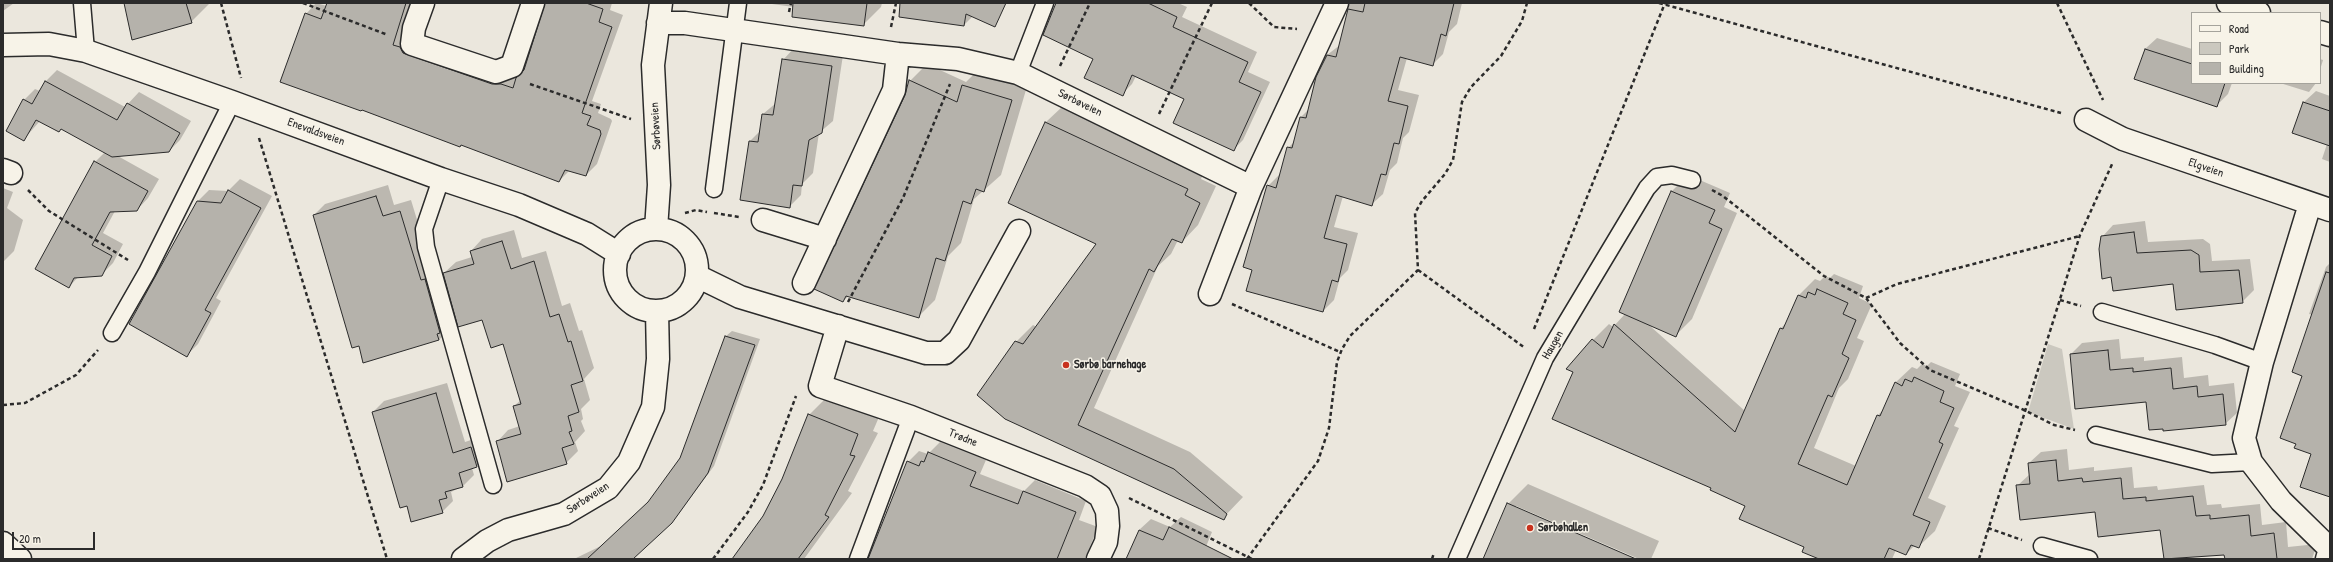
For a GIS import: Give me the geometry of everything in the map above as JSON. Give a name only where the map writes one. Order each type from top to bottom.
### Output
[{"type":"street","points":[[423,3],[414,28],[412,44],[496,72],[512,66],[533,3]]},
{"type":"street","points":[[1210,294],[1250,187],[1337,3]]},
{"type":"street","points":[[2228,3],[2256,12]]},
{"type":"street","name":"Sørbøveien","points":[[656,229],[659,185],[653,65],[659,13],[685,23],[898,54],[958,59],[1018,73],[1149,136],[1250,187]]},
{"type":"street","name":"Enevaldsveien","points":[[3,45],[49,44],[86,52],[241,105],[441,179],[519,205],[587,234],[619,254]]},
{"type":"street","points":[[804,283],[894,90],[898,54]]},
{"type":"street","name":"Elgveien","points":[[2086,120],[2123,139],[2320,207]]},
{"type":"street","points":[[2320,207],[2262,362],[2244,438],[2251,462],[2281,501],[2330,549],[2327,559]]},
{"type":"street","points":[[763,220],[825,239]]},
{"type":"street","points":[[656,229],[670,231],[682,238],[691,248],[696,262],[697,276],[694,287],[688,297],[669,310],[657,311],[643,309],[631,303],[622,292],[616,279],[616,265],[619,254],[625,244],[634,236],[644,231],[656,229]]},
{"type":"street","points":[[697,276],[740,297],[844,317],[926,353],[945,353],[959,340],[1019,231]]},
{"type":"street","name":"Sørbøveien","points":[[464,559],[488,541],[508,530],[564,514],[608,488],[629,462],[653,406],[658,359],[657,311]]},
{"type":"street","name":"Trødne","points":[[844,317],[820,386],[911,417],[1085,486],[1100,496],[1107,511],[1108,526],[1106,542],[1098,559]]},
{"type":"street","points":[[3,543],[20,559]]},
{"type":"lane","points":[[82,3],[86,52]]},
{"type":"lane","points":[[714,190],[733,29],[738,3]]},
{"type":"lane","points":[[1018,73],[1045,3]]},
{"type":"lane","points":[[112,333],[241,105]]},
{"type":"lane","name":"Haugen","points":[[1457,559],[1545,358],[1647,188],[1657,177],[1672,175],[1692,180]]},
{"type":"lane","points":[[441,179],[424,229],[426,247],[493,484]]},
{"type":"lane","points":[[2102,312],[2215,345],[2262,362]]},
{"type":"lane","points":[[858,559],[911,417]]},
{"type":"lane","points":[[2096,435],[2212,464],[2251,462]]},
{"type":"lane","points":[[2042,546],[2089,559]]},
{"type":"path","points":[[221,3],[241,105],[387,559]]},
{"type":"path","points":[[303,3],[412,44]]},
{"type":"path","points":[[890,30],[896,3]]},
{"type":"path","points":[[1050,88],[1090,3]]},
{"type":"path","points":[[1149,136],[1212,3]]},
{"type":"path","points":[[1249,3],[1274,27],[1299,30],[1317,46]]},
{"type":"path","points":[[1247,558],[1318,461],[1329,428],[1336,362],[1340,352],[1350,336],[1418,270],[1415,213],[1422,201],[1446,174],[1453,160],[1462,102],[1471,87],[1502,56],[1522,21],[1527,3]]},
{"type":"path","points":[[1659,3],[2086,120]]},
{"type":"path","points":[[2057,3],[2105,104]]},
{"type":"path","points":[[1532,334],[1665,4]]},
{"type":"path","points":[[844,317],[847,304],[904,198],[954,76],[958,59]]},
{"type":"path","points":[[496,72],[638,122]]},
{"type":"path","points":[[1979,559],[2024,410],[2080,236],[2123,139]]},
{"type":"path","points":[[7,172],[49,211],[147,272]]},
{"type":"path","points":[[1692,180],[1723,196],[1824,276],[1866,298],[1900,342],[1930,370],[2054,424],[2096,435]]},
{"type":"path","points":[[685,213],[696,210],[763,220]]},
{"type":"path","points":[[1866,298],[1897,284],[2080,236]]},
{"type":"path","points":[[1418,270],[1526,349]]},
{"type":"path","points":[[1210,294],[1340,352]]},
{"type":"path","points":[[3,405],[25,403],[76,375],[112,333]]},
{"type":"path","points":[[1523,356],[1529,342]]},
{"type":"path","points":[[713,559],[748,512],[764,485],[796,395]]},
{"type":"path","points":[[1107,511],[1127,497],[1247,558],[1252,559]]},
{"type":"path","points":[[1988,528],[2042,546]]},
{"type":"path","points":[[1432,559],[1435,552]]},
{"type":"green space","points":[[2048,344],[2062,349],[2074,429],[2028,412]]},
{"type":"building","points":[[124,3],[186,3],[192,23],[132,40]]},
{"type":"building","points":[[327,3],[406,3],[393,45],[400,47],[403,53],[492,84],[501,84],[513,88],[516,78],[524,70],[545,3],[586,3],[603,9],[599,22],[612,27],[582,113],[591,116],[587,125],[600,130],[601,134],[586,176],[565,170],[559,182],[461,145],[460,147],[362,110],[361,111],[280,82],[305,13],[321,19]]},
{"type":"building","points":[[793,3],[867,3],[864,26],[792,17]]},
{"type":"building","points":[[900,3],[1006,3],[995,27],[966,14],[964,26],[899,17]]},
{"type":"building","points":[[1056,3],[1148,3],[1177,17],[1173,27],[1248,62],[1239,82],[1261,92],[1234,151],[1173,123],[1184,99],[1132,75],[1123,96],[1084,78],[1093,59],[1043,35]]},
{"type":"building","points":[[1365,3],[1454,3],[1446,36],[1441,34],[1433,66],[1400,57],[1388,101],[1408,106],[1399,144],[1394,143],[1386,175],[1381,174],[1372,206],[1336,195],[1324,238],[1347,244],[1338,282],[1332,280],[1323,312],[1246,291],[1252,270],[1243,267],[1267,185],[1276,188],[1287,147],[1292,148],[1300,117],[1306,118],[1316,77],[1327,55],[1336,57],[1348,9],[1363,12]]},
{"type":"building","points":[[2145,49],[2191,64],[2191,84],[2225,84],[2217,107],[2134,79]]},
{"type":"building","points":[[782,59],[832,66],[822,133],[809,140],[802,186],[793,185],[790,208],[740,200],[749,141],[758,142],[762,114],[773,115]]},
{"type":"building","points":[[909,80],[957,102],[962,85],[1012,100],[984,192],[976,189],[971,204],[963,201],[945,261],[936,258],[919,318],[846,296],[843,302],[814,289],[905,95]]},
{"type":"building","points":[[45,81],[117,120],[127,103],[180,133],[169,152],[112,157],[61,129],[59,132],[36,120],[24,141],[6,131],[23,99],[32,104]]},
{"type":"building","points":[[2303,102],[2330,111],[2330,146],[2292,133]]},
{"type":"building","points":[[1045,122],[1188,189],[1185,195],[1200,203],[1182,243],[1172,239],[1154,272],[1149,269],[1078,425],[1174,469],[1227,514],[1224,520],[1005,419],[977,395],[1015,341],[1023,344],[1096,244],[1008,203]]},
{"type":"building","points":[[94,161],[148,191],[137,211],[110,212],[92,245],[112,256],[102,276],[74,278],[69,288],[35,269]]},
{"type":"building","points":[[228,190],[261,208],[205,310],[211,313],[187,357],[129,324],[197,201],[221,203]]},
{"type":"building","points":[[1671,191],[1715,210],[1709,223],[1722,229],[1676,337],[1619,312]]},
{"type":"building","points":[[376,196],[383,216],[400,211],[421,280],[425,279],[440,333],[437,334],[439,340],[363,363],[359,346],[352,348],[313,215]]},
{"type":"building","points":[[2134,232],[2137,253],[2191,250],[2199,255],[2200,272],[2239,270],[2243,303],[2176,310],[2173,284],[2113,291],[2111,277],[2102,279],[2099,249],[2101,236]]},
{"type":"building","points":[[502,241],[511,269],[534,261],[550,317],[559,314],[568,342],[571,341],[583,381],[571,385],[579,412],[568,416],[572,431],[569,432],[574,444],[562,448],[567,464],[507,482],[496,441],[521,434],[513,406],[521,404],[503,344],[491,348],[482,320],[458,327],[443,273],[474,264],[470,251]]},
{"type":"building","points":[[2326,272],[2330,273],[2330,497],[2300,487],[2311,454],[2294,448],[2296,444],[2280,438],[2302,376],[2292,372]]},
{"type":"building","points":[[1817,289],[1848,303],[1843,314],[1856,320],[1842,354],[1849,358],[1832,397],[1828,395],[1798,464],[1847,485],[1877,415],[1880,416],[1895,382],[1902,386],[1905,379],[1912,382],[1914,377],[1944,391],[1940,402],[1954,408],[1939,442],[1943,444],[1913,515],[1930,522],[1919,548],[1911,545],[1906,555],[1889,548],[1884,559],[1819,559],[1802,552],[1804,547],[1739,519],[1745,506],[1710,490],[1711,488],[1552,419],[1573,372],[1566,369],[1592,339],[1603,348],[1614,324],[1735,432],[1780,328],[1783,329],[1798,295],[1806,298],[1808,292],[1815,295]]},
{"type":"building","points":[[725,336],[755,345],[708,473],[672,523],[633,559],[587,559],[648,502],[680,458]]},
{"type":"building","points":[[2108,350],[2110,370],[2133,368],[2133,372],[2171,368],[2173,389],[2197,386],[2198,397],[2223,394],[2226,425],[2163,431],[2163,429],[2149,430],[2146,402],[2075,409],[2070,354]]},
{"type":"building","points":[[436,393],[453,453],[471,447],[477,467],[459,473],[463,487],[445,492],[447,498],[439,500],[443,513],[411,522],[407,506],[400,508],[372,412]]},
{"type":"building","points":[[808,414],[858,434],[850,455],[855,456],[825,515],[829,517],[798,559],[732,559],[763,516],[782,479]]},
{"type":"building","points":[[928,452],[976,472],[970,486],[1018,504],[1023,491],[1076,512],[1057,559],[868,559],[907,461],[919,466],[921,461],[924,462]]},
{"type":"building","points":[[2056,460],[2058,481],[2082,478],[2083,482],[2121,478],[2123,499],[2146,497],[2146,501],[2193,496],[2196,516],[2210,515],[2210,519],[2249,515],[2251,536],[2274,533],[2277,559],[2225,559],[2224,555],[2164,559],[2160,530],[2098,537],[2095,512],[2020,520],[2016,485],[2030,484],[2028,463]]},
{"type":"building","name":"Sørbøhallen","points":[[1507,503],[1636,559],[1483,559]]},
{"type":"building","points":[[1169,527],[1233,559],[1126,559],[1139,530],[1163,540]]},
{"type":"place","name":"Sørbø barnehage","points":[[1066,365]]},
{"type":"place","name":"Sørbøhallen","points":[[1530,528]]}]
